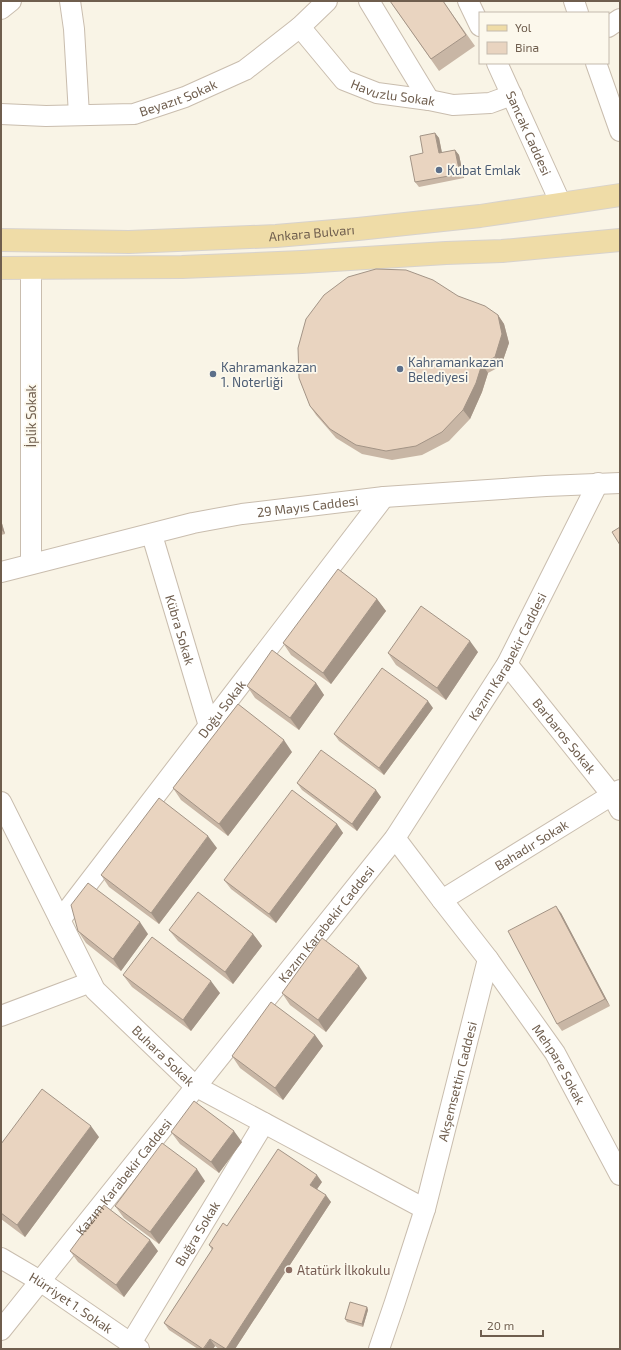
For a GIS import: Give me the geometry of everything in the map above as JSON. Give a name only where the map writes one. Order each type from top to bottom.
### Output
[{"type":"main road","name":"Ankara Bulvarı","points":[[1,240],[129,242],[276,236],[480,216],[620,195]]},
{"type":"main road","points":[[1,268],[182,268],[502,251],[620,240]]},
{"type":"street","points":[[1,9],[11,1]]},
{"type":"street","points":[[70,1],[74,29],[79,116]]},
{"type":"street","name":"Beyazıt Sokak","points":[[1,114],[46,116],[134,114],[185,97],[245,70],[300,27],[327,1]]},
{"type":"street","points":[[369,1],[429,100]]},
{"type":"street","points":[[468,1],[479,24]]},
{"type":"street","points":[[574,1],[578,12]]},
{"type":"street","points":[[609,26],[620,19]]},
{"type":"street","name":"Havuzlu Sokak","points":[[300,27],[344,80],[377,93],[453,105],[490,103],[512,95]]},
{"type":"street","name":"Sancak Caddesi","points":[[497,64],[561,204]]},
{"type":"street","points":[[596,64],[620,131]]},
{"type":"street","name":"İplik Sokak","points":[[31,268],[31,564]]},
{"type":"street","name":"29 Mayıs Caddesi","points":[[1,572],[152,535],[193,523],[242,514],[384,497],[598,483],[620,483]]},
{"type":"street","name":"Kazım Karabekir Caddesi","points":[[1,1330],[395,838],[507,664],[598,483]]},
{"type":"street","name":"Doğu Sokak","points":[[60,920],[384,497]]},
{"type":"street","name":"Kübra Sokak","points":[[152,535],[209,726]]},
{"type":"street","name":"Barbaros Sokak","points":[[507,664],[617,798]]},
{"type":"street","name":"Bahadır Sokak","points":[[442,900],[617,798]]},
{"type":"street","name":"Buhara Sokak","points":[[3,812],[95,990],[195,1086],[425,1209]]},
{"type":"street","points":[[395,838],[488,959]]},
{"type":"street","name":"Mehpare Sokak","points":[[488,959],[555,1053],[620,1175]]},
{"type":"street","name":"Akşemsettin Caddesi","points":[[379,1349],[396,1302],[425,1209],[488,959]]},
{"type":"street","points":[[1,1016],[91,982]]},
{"type":"street","name":"Buğra Sokak","points":[[135,1346],[264,1123]]},
{"type":"street","name":"Hürriyet 1. Sokak","points":[[1,1258],[40,1281],[135,1346]]},
{"type":"building","points":[[390,1],[443,1],[466,35],[431,59]]},
{"type":"building","name":"Kubat Emlak","points":[[435,133],[439,153],[455,150],[460,174],[415,182],[410,156],[423,153],[420,136]]},
{"type":"building","name":"Kahramankazan Belediyesi","points":[[376,269],[406,270],[433,280],[458,296],[485,306],[498,315],[502,334],[495,357],[482,364],[476,383],[463,410],[442,432],[416,446],[386,451],[356,445],[330,429],[310,406],[299,378],[298,348],[306,319],[324,295],[348,277]]},
{"type":"building","points":[[620,527],[620,545],[612,532]]},
{"type":"building","points":[[338,569],[377,599],[323,673],[283,643]]},
{"type":"building","points":[[421,606],[470,641],[437,688],[388,653]]},
{"type":"building","points":[[272,650],[316,683],[290,718],[247,686]]},
{"type":"building","points":[[382,668],[428,701],[379,768],[334,734]]},
{"type":"building","points":[[238,704],[284,740],[219,824],[173,788]]},
{"type":"building","points":[[321,750],[376,790],[352,824],[297,783]]},
{"type":"building","points":[[292,790],[337,824],[269,914],[224,880]]},
{"type":"building","points":[[159,798],[208,836],[151,913],[101,875]]},
{"type":"building","points":[[88,883],[140,922],[113,959],[78,931],[71,905]]},
{"type":"building","points":[[198,892],[253,934],[225,972],[169,930]]},
{"type":"building","points":[[556,906],[605,999],[557,1024],[508,931]]},
{"type":"building","points":[[152,937],[211,981],[183,1020],[123,975]]},
{"type":"building","points":[[322,938],[359,966],[318,1020],[282,993]]},
{"type":"building","points":[[271,1002],[315,1035],[275,1088],[232,1056]]},
{"type":"building","points":[[42,1089],[91,1126],[17,1225],[1,1213],[1,1144]]},
{"type":"building","points":[[194,1101],[234,1131],[211,1162],[171,1132]]},
{"type":"building","points":[[162,1143],[197,1169],[150,1232],[115,1206]]},
{"type":"building","points":[[278,1149],[317,1175],[310,1185],[326,1195],[226,1349],[210,1339],[203,1349],[164,1323],[213,1248],[209,1245],[223,1223],[227,1226]]},
{"type":"building","points":[[104,1205],[150,1240],[116,1285],[70,1251]]},
{"type":"building","points":[[350,1302],[367,1307],[362,1324],[345,1319]]},
{"type":"place","name":"Kubat Emlak","points":[[439,170]]},
{"type":"place","name":"Kahramankazan Belediyesi","points":[[400,369]]},
{"type":"place","name":"Kahramankazan 1. Noterliği","points":[[213,374]]},
{"type":"place","name":"Atatürk İlkokulu","points":[[289,1270]]}]
